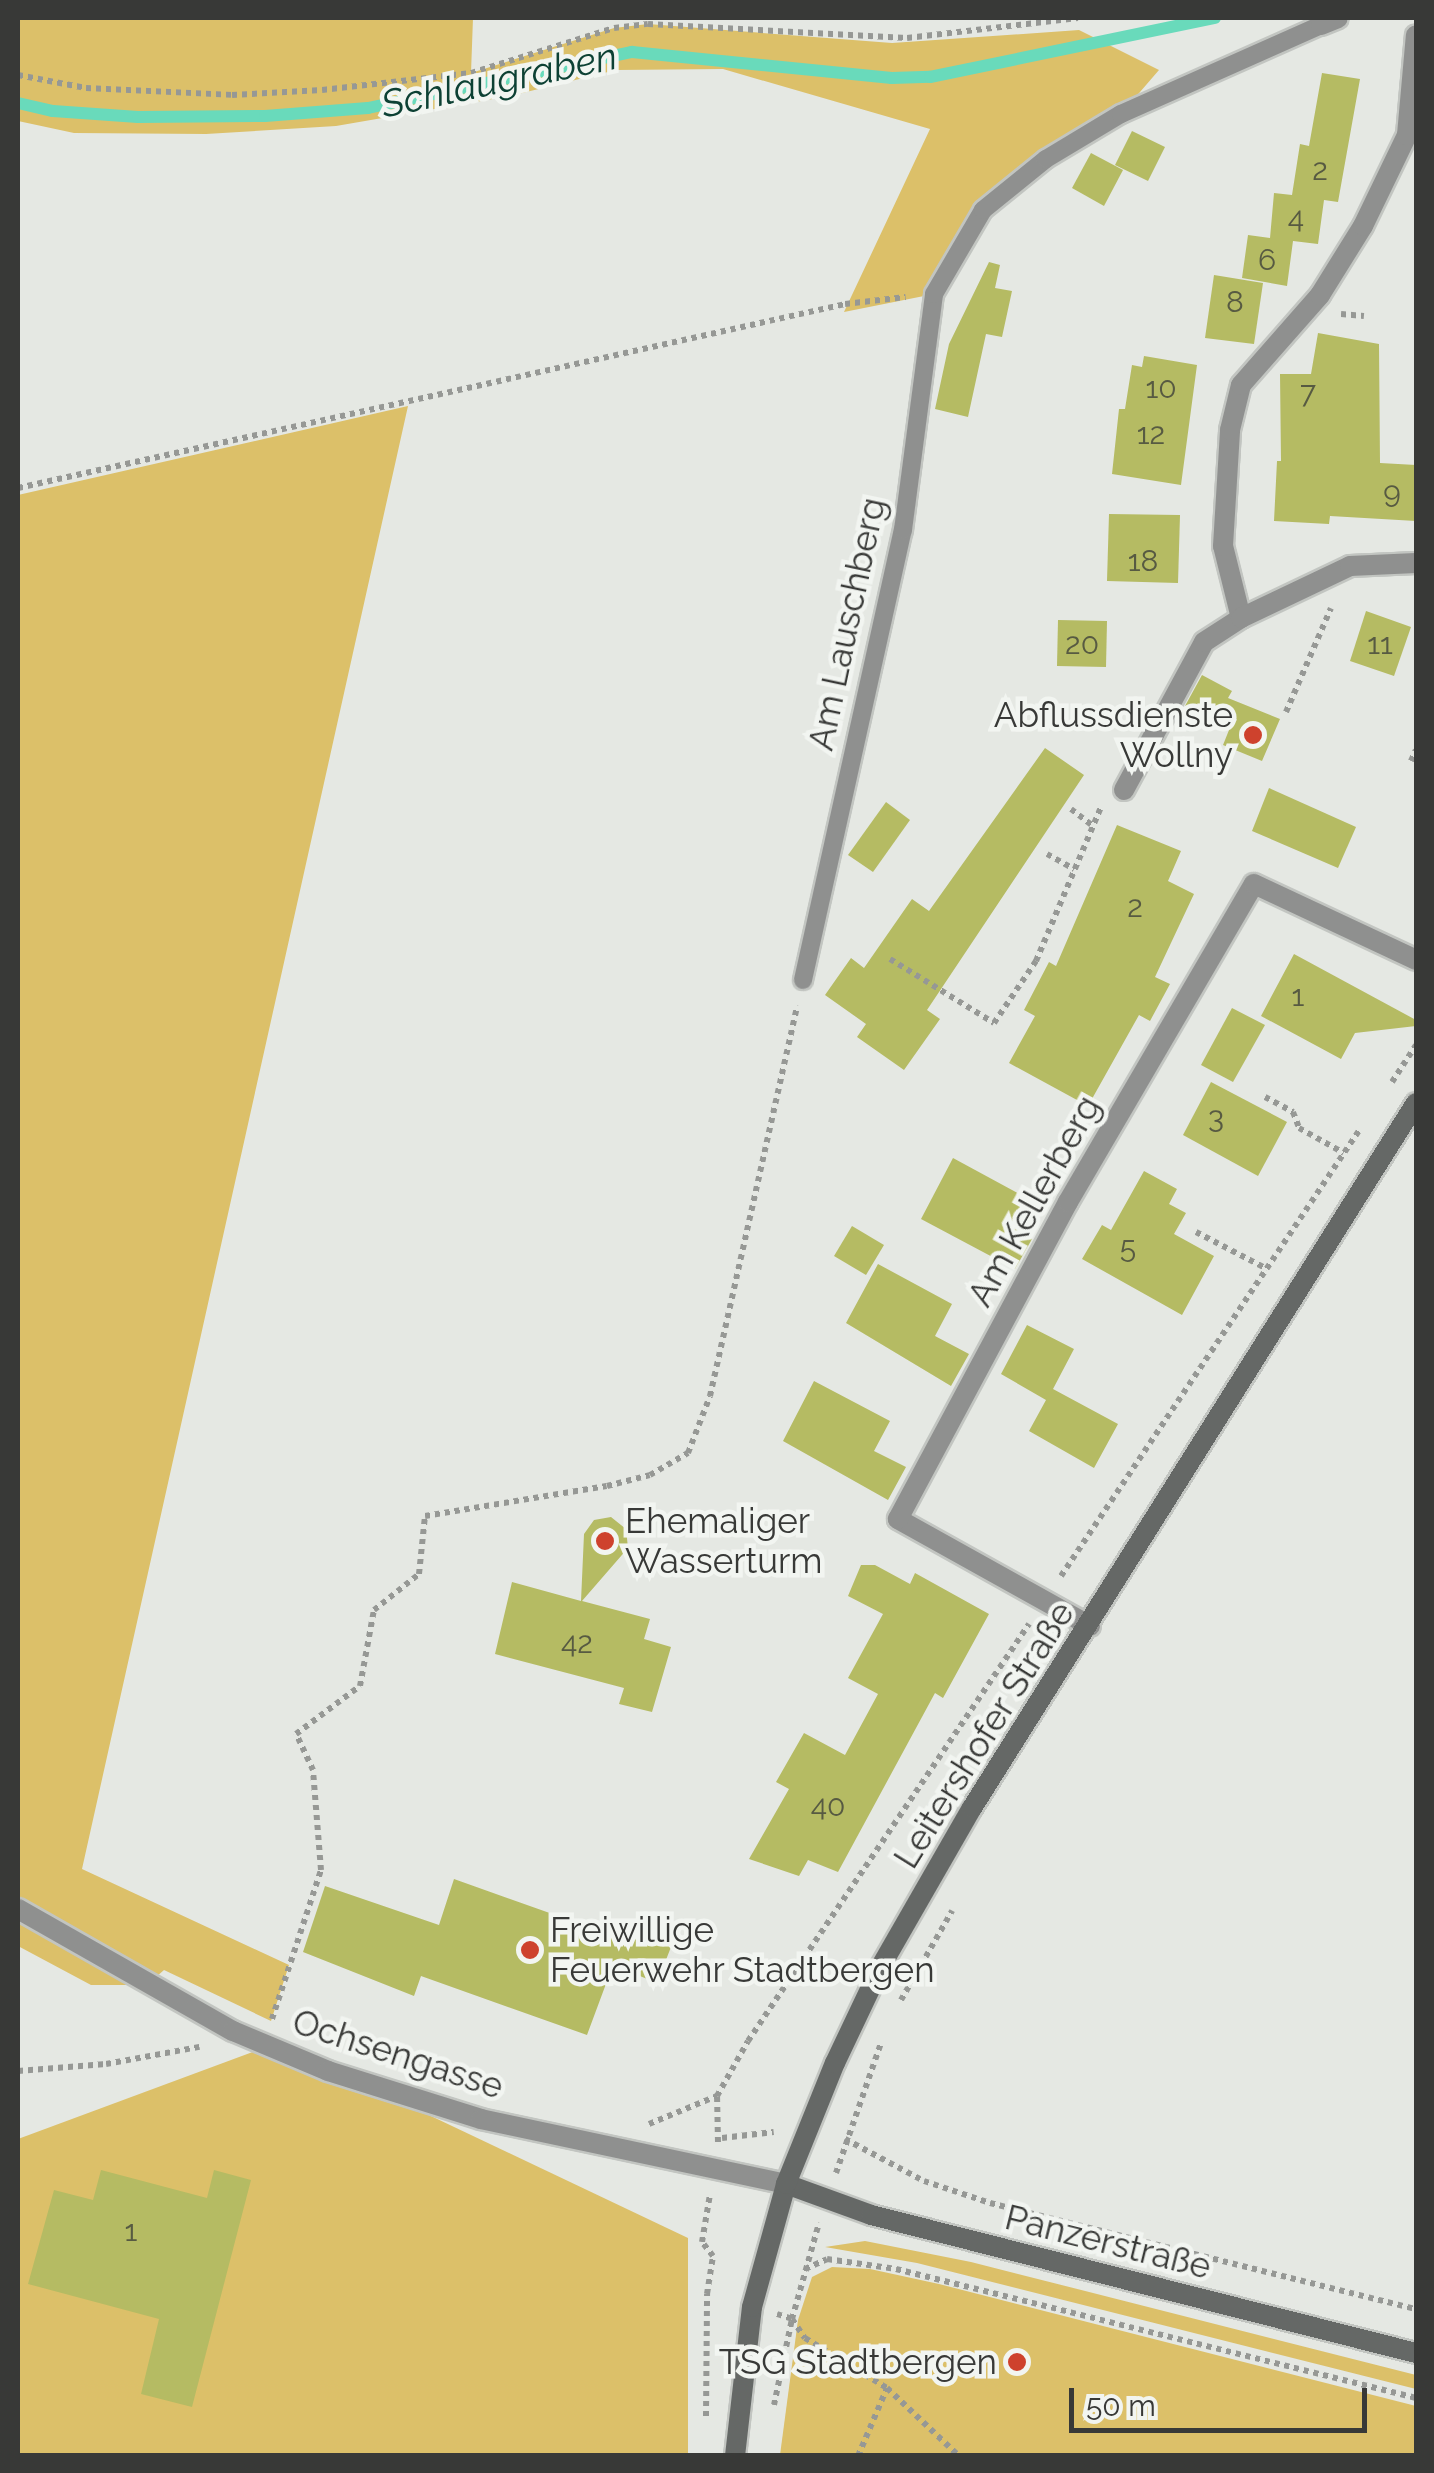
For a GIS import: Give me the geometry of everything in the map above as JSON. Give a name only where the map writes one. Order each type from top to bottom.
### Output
[{"type":"street","points":[[1241,618],[1223,546],[1230,430],[1241,385],[1320,295],[1363,226],[1407,135],[1416,35]]},
{"type":"street","points":[[1124,790],[1204,642],[1241,618],[1350,566],[1416,563]]},
{"type":"street","name":"Am Kellerberg","points":[[1090,1626],[898,1518],[1068,1202],[1254,884],[1416,960]]},
{"type":"street","name":"Leitershofer Straße","points":[[735,2456],[752,2307],[786,2184],[835,2063],[882,1966],[972,1808],[1416,1103]]},
{"type":"street","name":"Ochsengasse","points":[[18,1909],[233,2031],[328,2071],[481,2118],[786,2184]]},
{"type":"street","name":"Panzerstraße","points":[[786,2184],[871,2215],[1416,2353]]},
{"type":"lane","name":"Am Lauschberg","points":[[803,980],[903,530],[934,294],[983,210],[1046,159],[1120,114],[1330,22]]},
{"type":"path","points":[[18,75],[86,88],[232,95],[471,73],[614,28],[648,24],[907,38],[1078,18]]},
{"type":"path","points":[[18,488],[845,304],[934,294]]},
{"type":"path","points":[[1286,712],[1350,566]]},
{"type":"path","points":[[1411,761],[1416,750]]},
{"type":"path","points":[[890,959],[994,1023],[1036,961],[1108,790],[1124,790]]},
{"type":"path","points":[[1071,809],[1093,826]]},
{"type":"path","points":[[1046,854],[1074,870]]},
{"type":"path","points":[[264,2044],[322,1870],[313,1770],[296,1734],[360,1686],[374,1610],[419,1574],[425,1516],[650,1476],[688,1453],[710,1396],[803,980]]},
{"type":"path","points":[[1265,1097],[1293,1112],[1299,1128],[1344,1153]]},
{"type":"path","points":[[1196,1232],[1267,1268]]},
{"type":"path","points":[[18,2072],[188,2052],[233,2031]]},
{"type":"path","points":[[614,2148],[657,2119],[716,2096]]},
{"type":"path","name":"Panzerstraße","points":[[848,2139],[924,2181],[990,2203],[1416,2310]]},
{"type":"path","points":[[804,2270],[826,2259],[896,2269],[1416,2398]]},
{"type":"path","points":[[772,2418],[792,2319],[805,2338],[886,2388],[959,2456]]},
{"type":"path","points":[[858,2456],[886,2388]]},
{"type":"shaded area","points":[[18,18],[473,18],[471,73],[614,28],[648,24],[892,43],[1079,30],[1159,70],[1121,114],[983,210],[934,294],[844,312],[930,129],[723,69],[616,70],[510,96],[336,126],[206,134],[74,133],[18,121]]},
{"type":"shaded area","points":[[408,406],[82,1869],[289,1965],[271,2021],[164,1970],[147,1985],[91,1985],[18,1946],[18,495]]},
{"type":"shaded area","points":[[277,2043],[688,2238],[688,2455],[18,2456],[18,2139]]},
{"type":"shaded area","points":[[865,2241],[971,2262],[1416,2375],[1416,2389],[917,2263],[825,2247]]},
{"type":"shaded area","name":"TSG Stadtbergen","points":[[832,2267],[870,2269],[939,2284],[1416,2406],[1416,2455],[780,2455],[798,2320],[812,2277]]},
{"type":"building","points":[[1322,73],[1360,79],[1338,202],[1324,200],[1318,244],[1293,241],[1287,286],[1242,278],[1248,235],[1270,238],[1274,193],[1292,195],[1300,144],[1309,146]]},
{"type":"building","points":[[1132,131],[1165,147],[1148,181],[1115,165]]},
{"type":"building","points":[[1091,153],[1123,170],[1104,206],[1072,188]]},
{"type":"building","points":[[989,262],[1000,265],[995,288],[1012,291],[1002,337],[986,334],[968,417],[935,409],[949,344]]},
{"type":"building","points":[[1214,275],[1263,283],[1254,344],[1205,338]]},
{"type":"building","points":[[1318,333],[1379,344],[1380,463],[1416,465],[1416,521],[1330,516],[1329,524],[1274,521],[1277,461],[1281,461],[1280,374],[1311,374]]},
{"type":"building","points":[[1144,356],[1197,365],[1181,485],[1112,474],[1119,409],[1125,409],[1132,365],[1142,367]]},
{"type":"building","points":[[1109,514],[1180,515],[1178,583],[1107,581]]},
{"type":"building","points":[[1366,611],[1411,627],[1394,676],[1350,661]]},
{"type":"building","points":[[1058,620],[1107,621],[1106,667],[1057,666]]},
{"type":"building","points":[[1202,675],[1232,691],[1228,698],[1280,719],[1262,761],[1223,745],[1229,730],[1185,706]]},
{"type":"building","points":[[1045,748],[1084,775],[927,1010],[940,1019],[904,1070],[857,1037],[866,1024],[825,995],[851,958],[864,968],[912,899],[929,911]]},
{"type":"building","points":[[1269,788],[1356,827],[1338,868],[1252,831]]},
{"type":"building","points":[[886,802],[910,820],[873,872],[848,855]]},
{"type":"building","points":[[1117,825],[1181,851],[1168,881],[1194,894],[1155,977],[1170,984],[1150,1021],[1139,1015],[1088,1106],[1009,1063],[1035,1016],[1024,1010],[1049,962],[1056,966]]},
{"type":"building","points":[[1294,954],[1416,1020],[1416,1026],[1355,1033],[1341,1059],[1261,1016]]},
{"type":"building","points":[[1232,1008],[1265,1025],[1233,1082],[1201,1065]]},
{"type":"building","points":[[1211,1082],[1287,1122],[1258,1176],[1183,1135]]},
{"type":"building","points":[[953,1158],[1025,1197],[1010,1226],[1032,1239],[1015,1269],[921,1219]]},
{"type":"building","points":[[1144,1171],[1177,1189],[1169,1204],[1186,1213],[1174,1234],[1214,1256],[1182,1315],[1082,1259],[1102,1225],[1111,1230]]},
{"type":"building","points":[[852,1226],[884,1245],[866,1275],[834,1256]]},
{"type":"building","points":[[878,1264],[952,1304],[935,1336],[969,1354],[951,1386],[846,1323]]},
{"type":"building","points":[[1027,1325],[1074,1349],[1053,1389],[1118,1424],[1094,1468],[1029,1431],[1046,1400],[1001,1374]]},
{"type":"building","points":[[814,1381],[890,1421],[874,1451],[906,1467],[888,1500],[783,1441]]},
{"type":"building","points":[[611,1517],[626,1529],[628,1548],[582,1601],[650,1619],[644,1639],[671,1647],[652,1712],[619,1704],[624,1688],[495,1654],[512,1582],[581,1601],[584,1534],[594,1520]]},
{"type":"building","points":[[861,1565],[875,1565],[910,1584],[915,1573],[989,1614],[943,1698],[935,1693],[838,1872],[808,1860],[799,1876],[749,1859],[789,1789],[776,1782],[804,1733],[845,1755],[878,1694],[848,1678],[883,1614],[848,1596]]},
{"type":"building","name":"Freiwillige Feuerwehr Stadtbergen","points":[[454,1879],[623,1939],[620,1945],[642,1937],[671,1947],[657,1983],[613,1965],[587,2035],[421,1976],[414,1996],[303,1952],[325,1886],[439,1925]]},
{"type":"building","points":[[101,2170],[207,2198],[214,2170],[251,2180],[192,2407],[141,2394],[159,2319],[28,2284],[54,2190],[93,2200]]},
{"type":"waterway","name":"Schlaugraben","points":[[18,103],[53,111],[138,117],[265,116],[368,108],[632,52],[892,78],[930,77],[1215,18]]},
{"type":"place","name":"Abflussdienste Wollny","points":[[1253,735]]},
{"type":"place","name":"Ehemaliger Wasserturm","points":[[605,1541]]},
{"type":"place","name":"Freiwillige Feuerwehr Stadtbergen","points":[[530,1950]]},
{"type":"place","name":"TSG Stadtbergen","points":[[1017,2362]]}]
